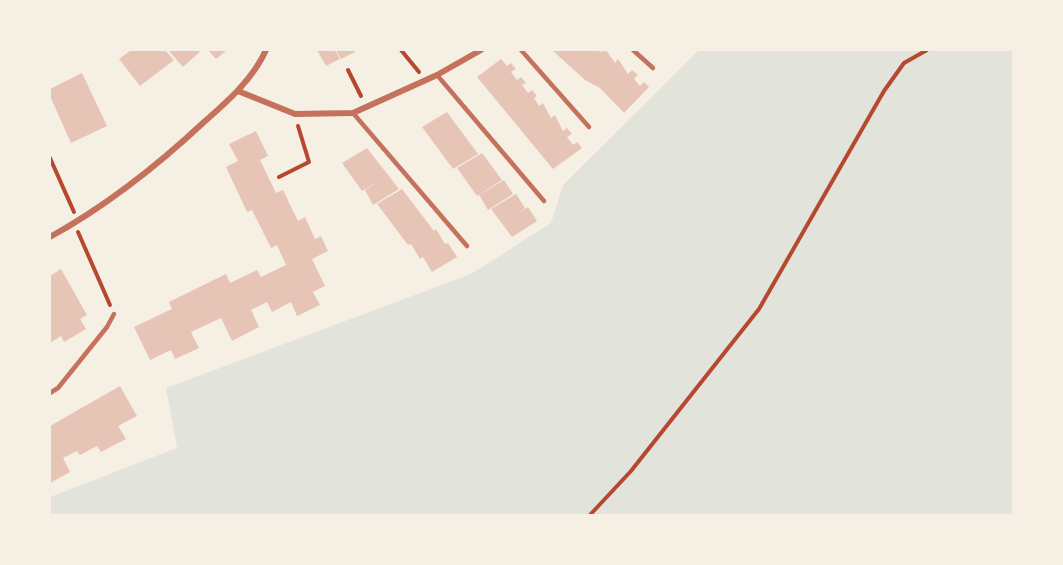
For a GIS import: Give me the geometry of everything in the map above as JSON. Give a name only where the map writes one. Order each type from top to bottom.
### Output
[{"type":"street","points":[[50,237],[78,221],[159,164],[238,91],[267,50]]},
{"type":"street","points":[[238,91],[295,114],[353,113],[437,75],[481,50]]},
{"type":"lane","points":[[521,50],[589,127]]},
{"type":"lane","points":[[633,50],[653,68]]},
{"type":"lane","points":[[437,75],[544,201]]},
{"type":"lane","points":[[353,113],[467,246]]},
{"type":"lane","points":[[50,393],[58,388],[107,327],[114,314]]},
{"type":"path","points":[[401,50],[426,80]]},
{"type":"path","points":[[589,516],[631,471],[719,363],[759,309],[884,91],[904,63],[927,50]]},
{"type":"path","points":[[348,70],[367,107]]},
{"type":"path","points":[[279,177],[309,162],[295,114]]},
{"type":"path","points":[[50,158],[68,198]]},
{"type":"path","points":[[84,244],[107,298]]},
{"type":"shaded area","points":[[699,50],[1013,50],[1013,515],[50,516],[50,497],[177,448],[166,388],[471,274],[551,223],[563,185]]},
{"type":"building","points":[[131,50],[165,50],[174,60],[140,86],[119,59]]},
{"type":"building","points":[[168,50],[202,50],[183,67]]},
{"type":"building","points":[[208,50],[227,50],[216,59]]},
{"type":"building","points":[[317,50],[335,50],[340,59],[326,66]]},
{"type":"building","points":[[336,50],[354,50],[355,52],[341,59]]},
{"type":"building","points":[[552,50],[598,50],[601,52],[606,50],[615,63],[618,59],[628,74],[632,70],[638,75],[634,79],[640,86],[644,82],[649,87],[624,113],[600,88],[585,80]]},
{"type":"building","points":[[501,59],[507,66],[511,63],[516,69],[511,72],[517,80],[521,77],[526,83],[522,85],[528,93],[532,90],[537,96],[534,98],[539,106],[543,103],[551,118],[555,115],[563,131],[567,128],[572,134],[567,137],[573,145],[577,142],[582,148],[553,169],[477,77]]},
{"type":"building","points":[[82,73],[107,126],[71,143],[50,96],[50,89]]},
{"type":"building","points":[[447,112],[478,154],[453,169],[422,127]]},
{"type":"building","points":[[256,131],[268,156],[260,160],[276,193],[283,190],[298,221],[305,217],[315,239],[321,236],[328,251],[312,259],[325,286],[313,292],[320,305],[297,316],[291,302],[272,312],[267,302],[251,310],[259,327],[232,341],[221,318],[191,332],[199,348],[175,359],[171,350],[150,360],[134,327],[172,309],[169,302],[226,274],[230,283],[257,270],[261,277],[286,265],[277,245],[271,248],[252,210],[247,212],[226,167],[238,161],[229,144]]},
{"type":"building","points":[[367,148],[399,189],[373,205],[365,190],[384,178],[362,191],[342,163]]},
{"type":"building","points":[[482,153],[502,180],[477,196],[457,168]]},
{"type":"building","points":[[504,180],[513,194],[488,210],[479,195]]},
{"type":"building","points":[[402,189],[434,231],[436,229],[445,244],[448,243],[457,257],[432,272],[423,257],[420,259],[411,244],[408,245],[377,204]]},
{"type":"building","points":[[516,194],[525,208],[518,213],[528,207],[537,221],[512,237],[491,209]]},
{"type":"building","points":[[61,269],[87,315],[80,319],[86,329],[64,342],[61,336],[50,343],[50,276]]},
{"type":"building","points":[[120,386],[137,416],[118,426],[126,439],[101,452],[97,446],[80,455],[77,451],[63,458],[70,472],[50,483],[50,426]]}]
